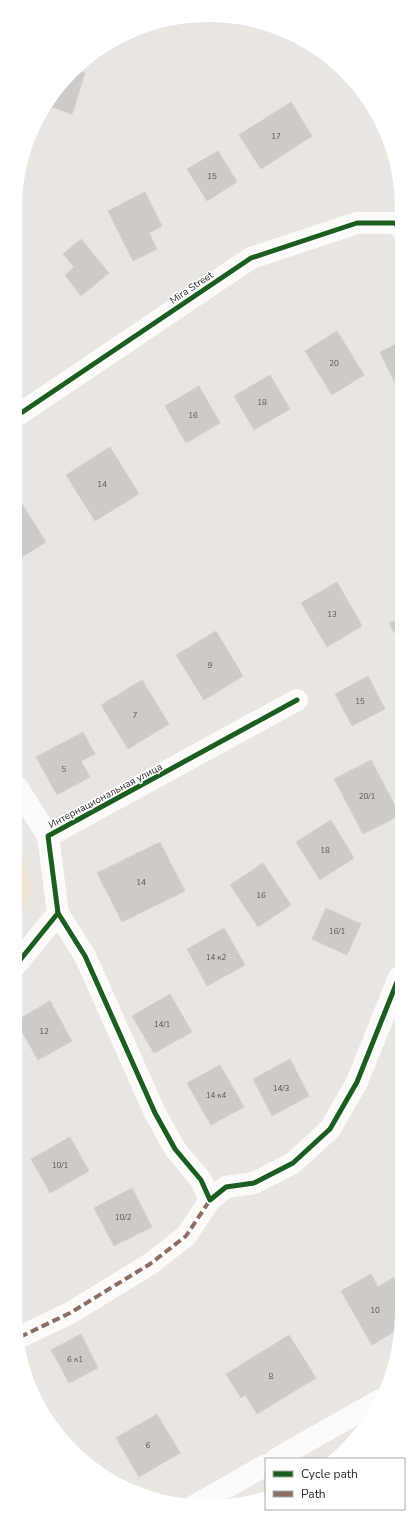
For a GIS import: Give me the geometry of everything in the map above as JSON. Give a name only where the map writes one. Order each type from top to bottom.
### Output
[{"type":"street","name":"Mira Street","points":[[22,412],[251,258],[357,222],[395,225]]},
{"type":"street","name":"Интернациональная улица","points":[[58,913],[48,836],[297,700]]},
{"type":"street","points":[[22,795],[48,836]]},
{"type":"street","points":[[22,958],[58,913],[85,956],[154,1113],[175,1149],[201,1180],[210,1200]]},
{"type":"street","points":[[24,1335],[70,1313],[150,1264],[186,1236],[210,1200],[226,1187],[254,1183],[293,1163],[330,1129],[357,1082],[395,987]]},
{"type":"street","points":[[278,1458],[371,1405]]},
{"type":"street","points":[[205,1500],[265,1466]]},
{"type":"shaded area","points":[[22,848],[31,889],[22,914]]},
{"type":"building","points":[[82,72],[85,73],[72,114],[52,107],[68,86]]},
{"type":"building","points":[[291,102],[312,136],[261,169],[239,135]]},
{"type":"building","points":[[218,151],[237,182],[207,201],[187,169]]},
{"type":"building","points":[[145,192],[162,226],[149,233],[157,249],[133,261],[108,211]]},
{"type":"building","points":[[81,239],[109,273],[81,296],[65,275],[74,267],[63,254]]},
{"type":"building","points":[[337,331],[364,375],[332,395],[305,351]]},
{"type":"building","points":[[395,344],[395,383],[380,352]]},
{"type":"building","points":[[270,375],[290,409],[254,430],[234,396]]},
{"type":"building","points":[[199,386],[220,423],[186,443],[165,406]]},
{"type":"building","points":[[110,447],[139,494],[95,521],[66,475]]},
{"type":"building","points":[[22,504],[46,542],[22,557]]},
{"type":"building","points":[[337,582],[362,626],[327,647],[301,603]]},
{"type":"building","points":[[395,620],[395,634],[389,623]]},
{"type":"building","points":[[216,631],[243,676],[204,700],[176,655]]},
{"type":"building","points":[[368,676],[385,709],[352,726],[335,694]]},
{"type":"building","points":[[142,680],[169,724],[128,749],[101,705]]},
{"type":"building","points":[[83,732],[95,754],[81,761],[90,777],[57,795],[36,757]]},
{"type":"building","points":[[371,760],[395,805],[395,818],[363,834],[334,779]]},
{"type":"building","points":[[331,820],[354,858],[320,880],[296,842]]},
{"type":"building","points":[[160,842],[185,891],[122,922],[97,873]]},
{"type":"building","points":[[263,863],[291,905],[258,927],[230,885]]},
{"type":"building","points":[[326,908],[361,924],[347,955],[312,939]]},
{"type":"building","points":[[224,928],[245,965],[207,986],[187,949]]},
{"type":"building","points":[[170,994],[192,1032],[154,1053],[132,1016]]},
{"type":"building","points":[[50,1001],[72,1041],[38,1060],[22,1032],[22,1017]]},
{"type":"building","points":[[290,1059],[309,1096],[272,1116],[253,1079]]},
{"type":"building","points":[[220,1065],[244,1107],[211,1125],[187,1083]]},
{"type":"building","points":[[70,1137],[89,1171],[50,1193],[31,1159]]},
{"type":"building","points":[[132,1188],[152,1227],[114,1246],[94,1208]]},
{"type":"building","points":[[371,1274],[378,1287],[395,1277],[394,1331],[372,1345],[341,1291]]},
{"type":"building","points":[[81,1334],[98,1368],[69,1383],[51,1350]]},
{"type":"building","points":[[289,1335],[316,1378],[257,1414],[245,1395],[241,1398],[226,1374]]},
{"type":"building","points":[[157,1414],[180,1453],[139,1477],[116,1438]]},
{"type":"marked path","points":[[24,1335],[70,1313],[150,1264],[186,1236],[210,1200]]},
{"type":"cycle path","points":[[22,412],[251,258],[357,223],[395,224]]},
{"type":"cycle path","points":[[22,958],[58,913],[48,836],[297,700]]},
{"type":"cycle path","points":[[58,913],[85,956],[155,1113],[175,1149],[201,1180],[210,1200],[226,1187],[254,1183],[293,1163],[330,1129],[357,1082],[395,987]]}]
